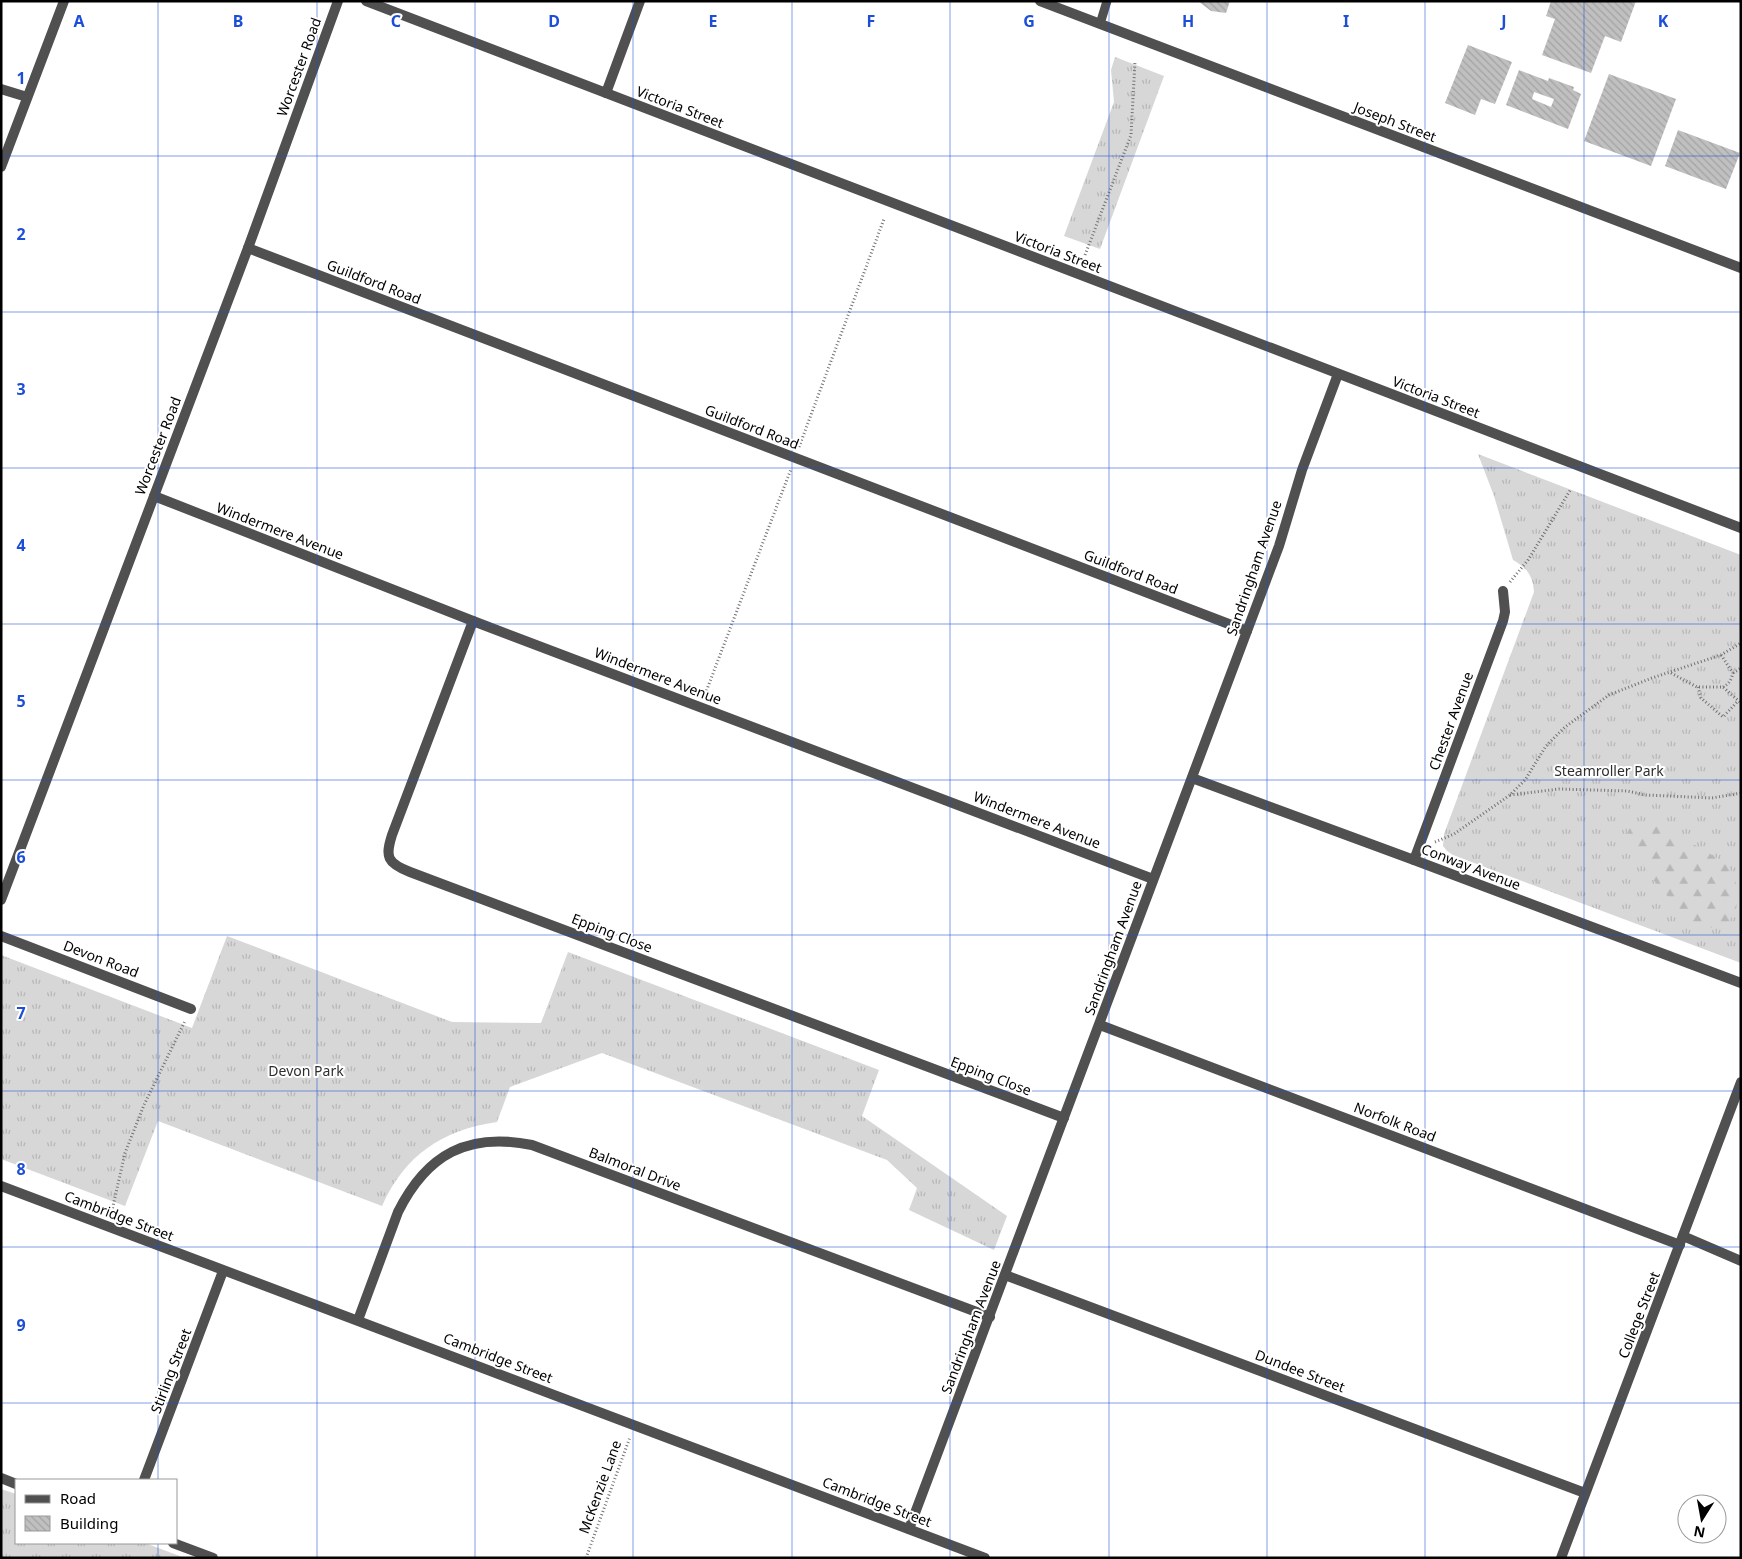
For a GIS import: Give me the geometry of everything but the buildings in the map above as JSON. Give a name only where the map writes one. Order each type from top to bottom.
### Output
[{"type":"street","points":[[1,167],[64,1]]},
{"type":"street","name":"Worcester Road","points":[[1,900],[248,248],[338,1]]},
{"type":"street","name":"Victoria Street","points":[[366,1],[1741,528]]},
{"type":"street","points":[[606,93],[640,1]]},
{"type":"street","name":"Joseph Street","points":[[1040,1],[1741,268]]},
{"type":"street","points":[[1,88],[27,97]]},
{"type":"street","name":"Guildford Road","points":[[248,248],[1247,631]]},
{"type":"street","name":"Sandringham Avenue","points":[[909,1529],[1279,546],[1302,470],[1338,374]]},
{"type":"street","name":"Windermere Avenue","points":[[154,496],[473,621],[1153,879]]},
{"type":"street","name":"Chester Avenue","points":[[1414,860],[1503,622],[1505,612],[1503,591]]},
{"type":"street","name":"Epping Close","points":[[473,621],[392,835],[388,855],[392,862],[410,872],[1064,1118]]},
{"type":"street","name":"Conway Avenue","points":[[1192,778],[1741,983]]},
{"type":"street","name":"Devon Road","points":[[1,936],[191,1009]]},
{"type":"street","name":"Norfolk Road","points":[[1100,1025],[1682,1241],[1741,1261]]},
{"type":"street","name":"College Street","points":[[1561,1558],[1741,1082]]},
{"type":"street","name":"Balmoral Drive","points":[[358,1320],[398,1212],[406,1196],[420,1176],[433,1164],[458,1150],[488,1141],[502,1140],[532,1145],[990,1316]]},
{"type":"street","name":"Cambridge Street","points":[[1,1186],[985,1558]]},
{"type":"street","name":"Stirling Street","points":[[144,1479],[223,1271]]},
{"type":"street","name":"Dundee Street","points":[[1006,1275],[1585,1493]]},
{"type":"street","points":[[1,1478],[15,1484]]},
{"type":"street","points":[[176,1544],[213,1558]]},
{"type":"lane","points":[[1100,24],[1107,1]]},
{"type":"path","points":[[1085,255],[1131,135],[1135,62]]},
{"type":"path","points":[[798,450],[884,218]]},
{"type":"path","points":[[700,707],[792,466]]},
{"type":"path","points":[[1503,591],[1528,560],[1571,488]]},
{"type":"path","points":[[1421,842],[1430,844],[1454,834],[1510,795],[1525,780],[1546,746],[1565,727],[1609,695],[1652,678],[1721,655],[1741,642]]},
{"type":"path","points":[[1721,655],[1734,673]]},
{"type":"path","points":[[1670,673],[1698,686],[1722,687],[1727,685],[1734,673],[1741,668]]},
{"type":"path","points":[[1698,686],[1701,698],[1723,717],[1739,702],[1722,687]]},
{"type":"path","points":[[1510,795],[1558,789],[1627,791],[1646,795],[1712,798],[1741,793]]},
{"type":"path","points":[[109,1227],[126,1153],[144,1105],[191,1009]]},
{"type":"path","name":"McKenzie Lane","points":[[586,1558],[635,1425]]},
{"type":"green space","points":[[1115,57],[1164,76],[1100,249],[1064,236],[1114,102],[1111,70]]},
{"type":"green space","name":"Steamroller Park","points":[[1478,454],[1741,555],[1741,963],[1453,855],[1443,846],[1444,834],[1534,592],[1528,573],[1513,560],[1494,496]]},
{"type":"green space","points":[[1640,822],[1651,824],[1680,837],[1716,858],[1730,869],[1737,886],[1738,895],[1735,912],[1730,919],[1724,924],[1715,927],[1708,928],[1702,926],[1692,921],[1670,898],[1648,873],[1639,854],[1626,840],[1630,829]]},
{"type":"green space","name":"Devon Park","points":[[227,936],[452,1022],[541,1023],[568,952],[879,1070],[862,1116],[1007,1216],[994,1250],[909,1210],[917,1188],[887,1160],[602,1053],[510,1087],[497,1122],[459,1131],[428,1148],[402,1172],[382,1206],[158,1121],[125,1206],[1,1159],[1,955],[192,1028]]},
{"type":"green space","points":[[1,1489],[15,1494],[15,1544],[148,1544],[185,1558],[1,1558]]}]
